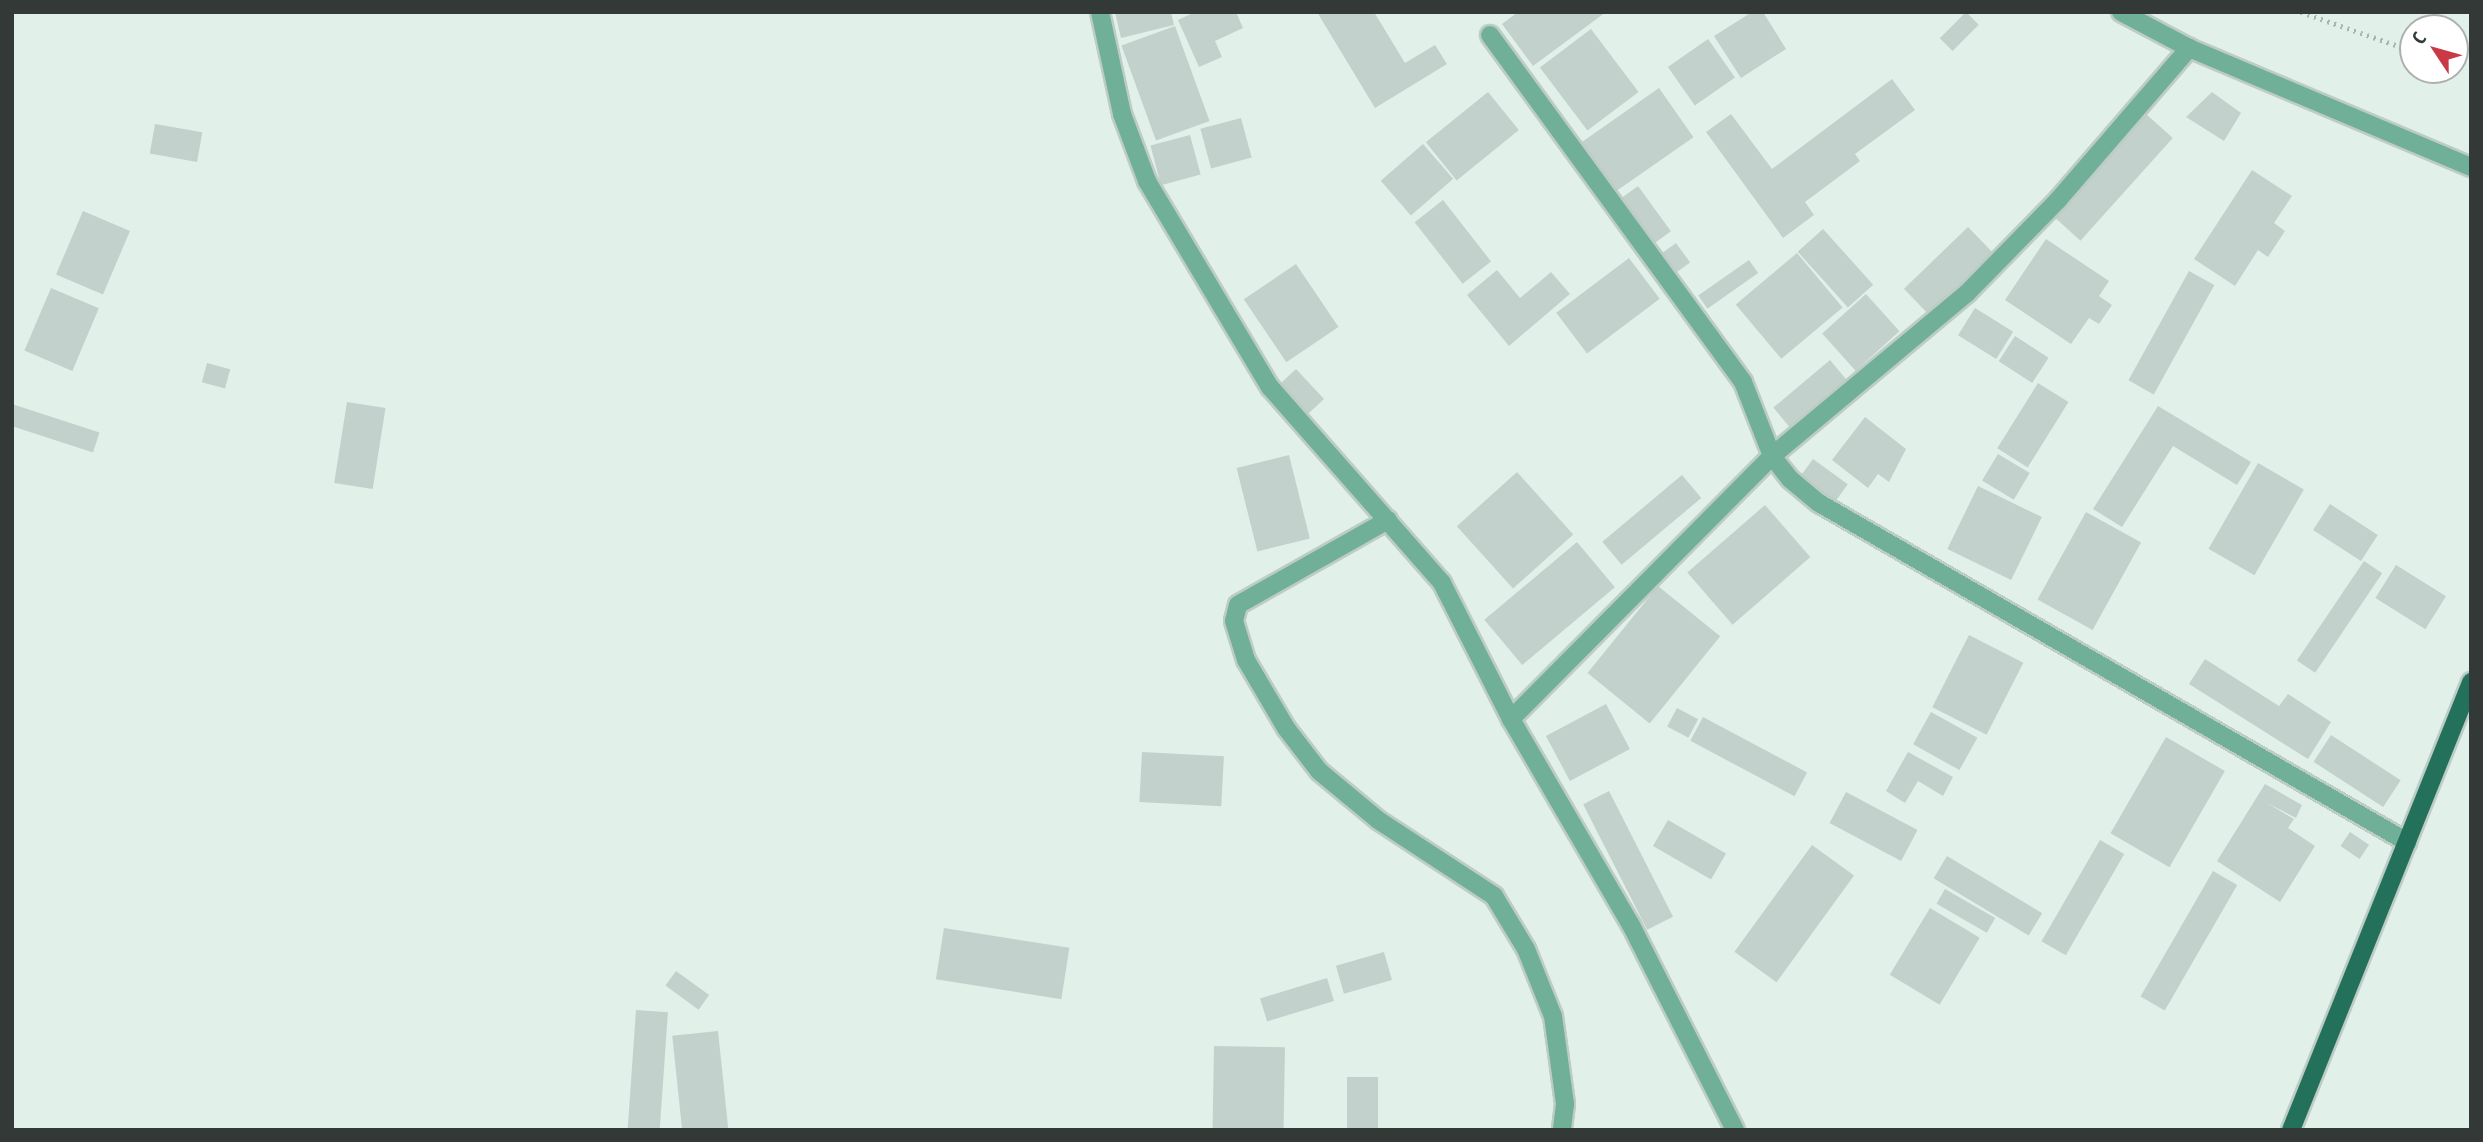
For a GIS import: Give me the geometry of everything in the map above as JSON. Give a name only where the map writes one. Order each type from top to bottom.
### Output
[{"type":"main road","points":[[2291,1130],[2471,682]]},
{"type":"street","points":[[1100,12],[1122,114],[1147,181],[1270,387],[1441,583],[1511,719],[1631,925],[1735,1130]]},
{"type":"street","points":[[2121,12],[2189,48],[2471,167]]},
{"type":"street","points":[[1490,35],[1743,382],[1772,456],[1819,503],[2407,842]]},
{"type":"street","points":[[1511,719],[1772,456],[1967,293],[2058,200],[2189,48]]},
{"type":"street","points":[[1388,520],[1238,605],[1234,621],[1246,660],[1286,728],[1319,771],[1378,820],[1494,896],[1526,949],[1553,1016],[1565,1104],[1562,1130]]},
{"type":"path","points":[[2301,12],[2399,46]]},
{"type":"building","points":[[1115,12],[1171,12],[1174,25],[1121,38]]},
{"type":"building","points":[[1195,12],[1236,12],[1243,28],[1215,41],[1222,57],[1199,67],[1178,20]]},
{"type":"building","points":[[1317,12],[1374,12],[1405,63],[1435,45],[1447,64],[1375,108]]},
{"type":"building","points":[[1518,12],[1606,12],[1533,66],[1502,24]]},
{"type":"building","points":[[1752,12],[1763,12],[1786,49],[1741,78],[1714,36]]},
{"type":"building","points":[[1966,12],[1979,25],[1953,51],[1940,38]]},
{"type":"building","points":[[1175,26],[1210,121],[1156,140],[1121,45]]},
{"type":"building","points":[[1591,29],[1639,92],[1587,131],[1540,68]]},
{"type":"building","points":[[1708,39],[1735,78],[1695,106],[1668,67]]},
{"type":"building","points":[[1892,79],[1915,110],[1855,154],[1860,161],[1805,202],[1814,215],[1783,238],[1706,132],[1731,114],[1772,169]]},
{"type":"building","points":[[1659,88],[1693,137],[1613,193],[1579,144]]},
{"type":"building","points":[[1488,92],[1519,130],[1457,180],[1426,142]]},
{"type":"building","points":[[2212,92],[2241,113],[2224,141],[2186,117]]},
{"type":"building","points":[[2146,114],[2173,138],[2080,241],[2054,217]]},
{"type":"building","points":[[1241,118],[1252,158],[1211,168],[1200,129]]},
{"type":"building","points":[[155,124],[202,132],[197,162],[150,154]]},
{"type":"building","points":[[1190,135],[1201,175],[1161,185],[1150,146]]},
{"type":"building","points":[[1423,144],[1453,179],[1411,215],[1381,181]]},
{"type":"building","points":[[2252,170],[2292,196],[2274,223],[2285,231],[2268,257],[2258,250],[2235,286],[2194,259]]},
{"type":"building","points":[[1638,186],[1671,231],[1655,243],[1622,198]]},
{"type":"building","points":[[1443,200],[1491,261],[1463,284],[1415,222]]},
{"type":"building","points":[[83,211],[130,231],[103,294],[56,275]]},
{"type":"building","points":[[1968,227],[1995,255],[1931,317],[1904,289]]},
{"type":"building","points":[[1823,229],[1873,285],[1848,307],[1798,252]]},
{"type":"building","points":[[2046,239],[2109,281],[2099,296],[2112,305],[2099,324],[2089,318],[2071,344],[2005,300]]},
{"type":"building","points":[[1676,243],[1690,262],[1673,275],[1659,255]]},
{"type":"building","points":[[1797,253],[1843,307],[1781,359],[1736,304]]},
{"type":"building","points":[[1629,258],[1660,299],[1587,353],[1556,313]]},
{"type":"building","points":[[1749,260],[1758,273],[1707,309],[1698,296]]},
{"type":"building","points":[[1296,264],[1338,327],[1286,362],[1244,299]]},
{"type":"building","points":[[1497,270],[1520,298],[1551,272],[1570,294],[1509,346],[1467,295]]},
{"type":"building","points":[[2189,271],[2214,285],[2154,394],[2128,380]]},
{"type":"building","points":[[51,288],[99,308],[72,371],[24,351]]},
{"type":"building","points":[[1866,294],[1899,331],[1856,371],[1822,333]]},
{"type":"building","points":[[1975,308],[2013,332],[1996,359],[1958,335]]},
{"type":"building","points":[[2015,336],[2049,358],[2032,383],[1999,361]]},
{"type":"building","points":[[1830,360],[1846,379],[1789,427],[1773,408]]},
{"type":"building","points":[[207,363],[230,369],[225,389],[202,382]]},
{"type":"building","points":[[1296,369],[1324,399],[1307,415],[1279,385]]},
{"type":"building","points":[[2038,383],[2069,402],[2028,467],[1997,448]]},
{"type":"building","points":[[347,402],[386,408],[373,489],[334,483]]},
{"type":"building","points":[[12,404],[99,432],[93,452],[12,426]]},
{"type":"building","points":[[2158,406],[2251,462],[2237,485],[2173,446],[2122,527],[2093,509]]},
{"type":"building","points":[[1865,417],[1906,449],[1889,482],[1878,474],[1868,488],[1832,460]]},
{"type":"building","points":[[1998,454],[2030,473],[2014,500],[1982,481]]},
{"type":"building","points":[[1289,455],[1310,538],[1257,552],[1237,468]]},
{"type":"building","points":[[1813,459],[1848,484],[1835,502],[1800,477]]},
{"type":"building","points":[[2258,463],[2304,490],[2254,575],[2208,549]]},
{"type":"building","points":[[1517,472],[1573,534],[1513,589],[1457,526]]},
{"type":"building","points":[[1682,475],[1701,498],[1622,565],[1602,542]]},
{"type":"building","points":[[1978,486],[2042,517],[2011,580],[1947,549]]},
{"type":"building","points":[[2330,504],[2378,535],[2361,561],[2313,530]]},
{"type":"building","points":[[1765,505],[1810,557],[1733,625],[1687,573]]},
{"type":"building","points":[[2086,512],[2141,543],[2093,630],[2038,599]]},
{"type":"building","points":[[1577,542],[1615,587],[1522,665],[1484,620]]},
{"type":"building","points":[[2364,561],[2382,573],[2315,673],[2297,660]]},
{"type":"building","points":[[2396,565],[2446,596],[2425,629],[2375,598]]},
{"type":"building","points":[[1658,586],[1720,636],[1650,723],[1588,673]]},
{"type":"building","points":[[1969,635],[2023,663],[1987,735],[1932,707]]},
{"type":"building","points":[[2205,659],[2279,706],[2288,694],[2331,722],[2308,759],[2189,684]]},
{"type":"building","points":[[1606,704],[1630,749],[1570,781],[1546,736]]},
{"type":"building","points":[[1677,708],[1698,719],[1688,738],[1667,727]]},
{"type":"building","points":[[1931,712],[1977,738],[1959,770],[1913,744]]},
{"type":"building","points":[[1703,717],[1807,772],[1795,796],[1690,741]]},
{"type":"building","points":[[2331,735],[2401,780],[2383,807],[2314,762]]},
{"type":"building","points":[[2166,737],[2225,771],[2169,867],[2110,833]]},
{"type":"building","points":[[1142,752],[1224,756],[1221,806],[1139,802]]},
{"type":"building","points":[[1908,752],[1953,777],[1943,796],[1918,781],[1905,803],[1886,791]]},
{"type":"building","points":[[2265,784],[2302,805],[2296,818],[2267,803],[2294,819],[2288,828],[2315,846],[2280,902],[2217,861]]},
{"type":"building","points":[[1609,791],[1673,917],[1647,930],[1583,804]]},
{"type":"building","points":[[1846,792],[1918,830],[1901,861],[1830,823]]},
{"type":"building","points":[[1668,820],[1726,854],[1711,879],[1653,846]]},
{"type":"building","points":[[2350,832],[2369,845],[2360,859],[2340,846]]},
{"type":"building","points":[[2100,840],[2124,854],[2066,955],[2042,941]]},
{"type":"building","points":[[1812,845],[1854,876],[1776,982],[1734,952]]},
{"type":"building","points":[[1947,856],[2042,913],[2029,935],[1934,878]]},
{"type":"building","points":[[2213,871],[2237,885],[2165,1011],[2140,997]]},
{"type":"building","points":[[1945,889],[1995,918],[1987,933],[1936,904]]},
{"type":"building","points":[[1930,908],[1980,938],[1940,1005],[1890,975]]},
{"type":"building","points":[[944,928],[1069,948],[1061,999],[936,979]]},
{"type":"building","points":[[1384,952],[1392,980],[1344,994],[1336,966]]},
{"type":"building","points":[[676,971],[709,995],[699,1010],[665,986]]},
{"type":"building","points":[[1327,978],[1334,1001],[1267,1021],[1260,998]]},
{"type":"building","points":[[636,1010],[668,1012],[660,1130],[628,1130]]},
{"type":"building","points":[[718,1031],[728,1130],[682,1130],[672,1036]]},
{"type":"building","points":[[1214,1046],[1285,1047],[1284,1130],[1213,1130]]},
{"type":"building","points":[[1347,1077],[1378,1077],[1378,1130],[1347,1130]]}]
